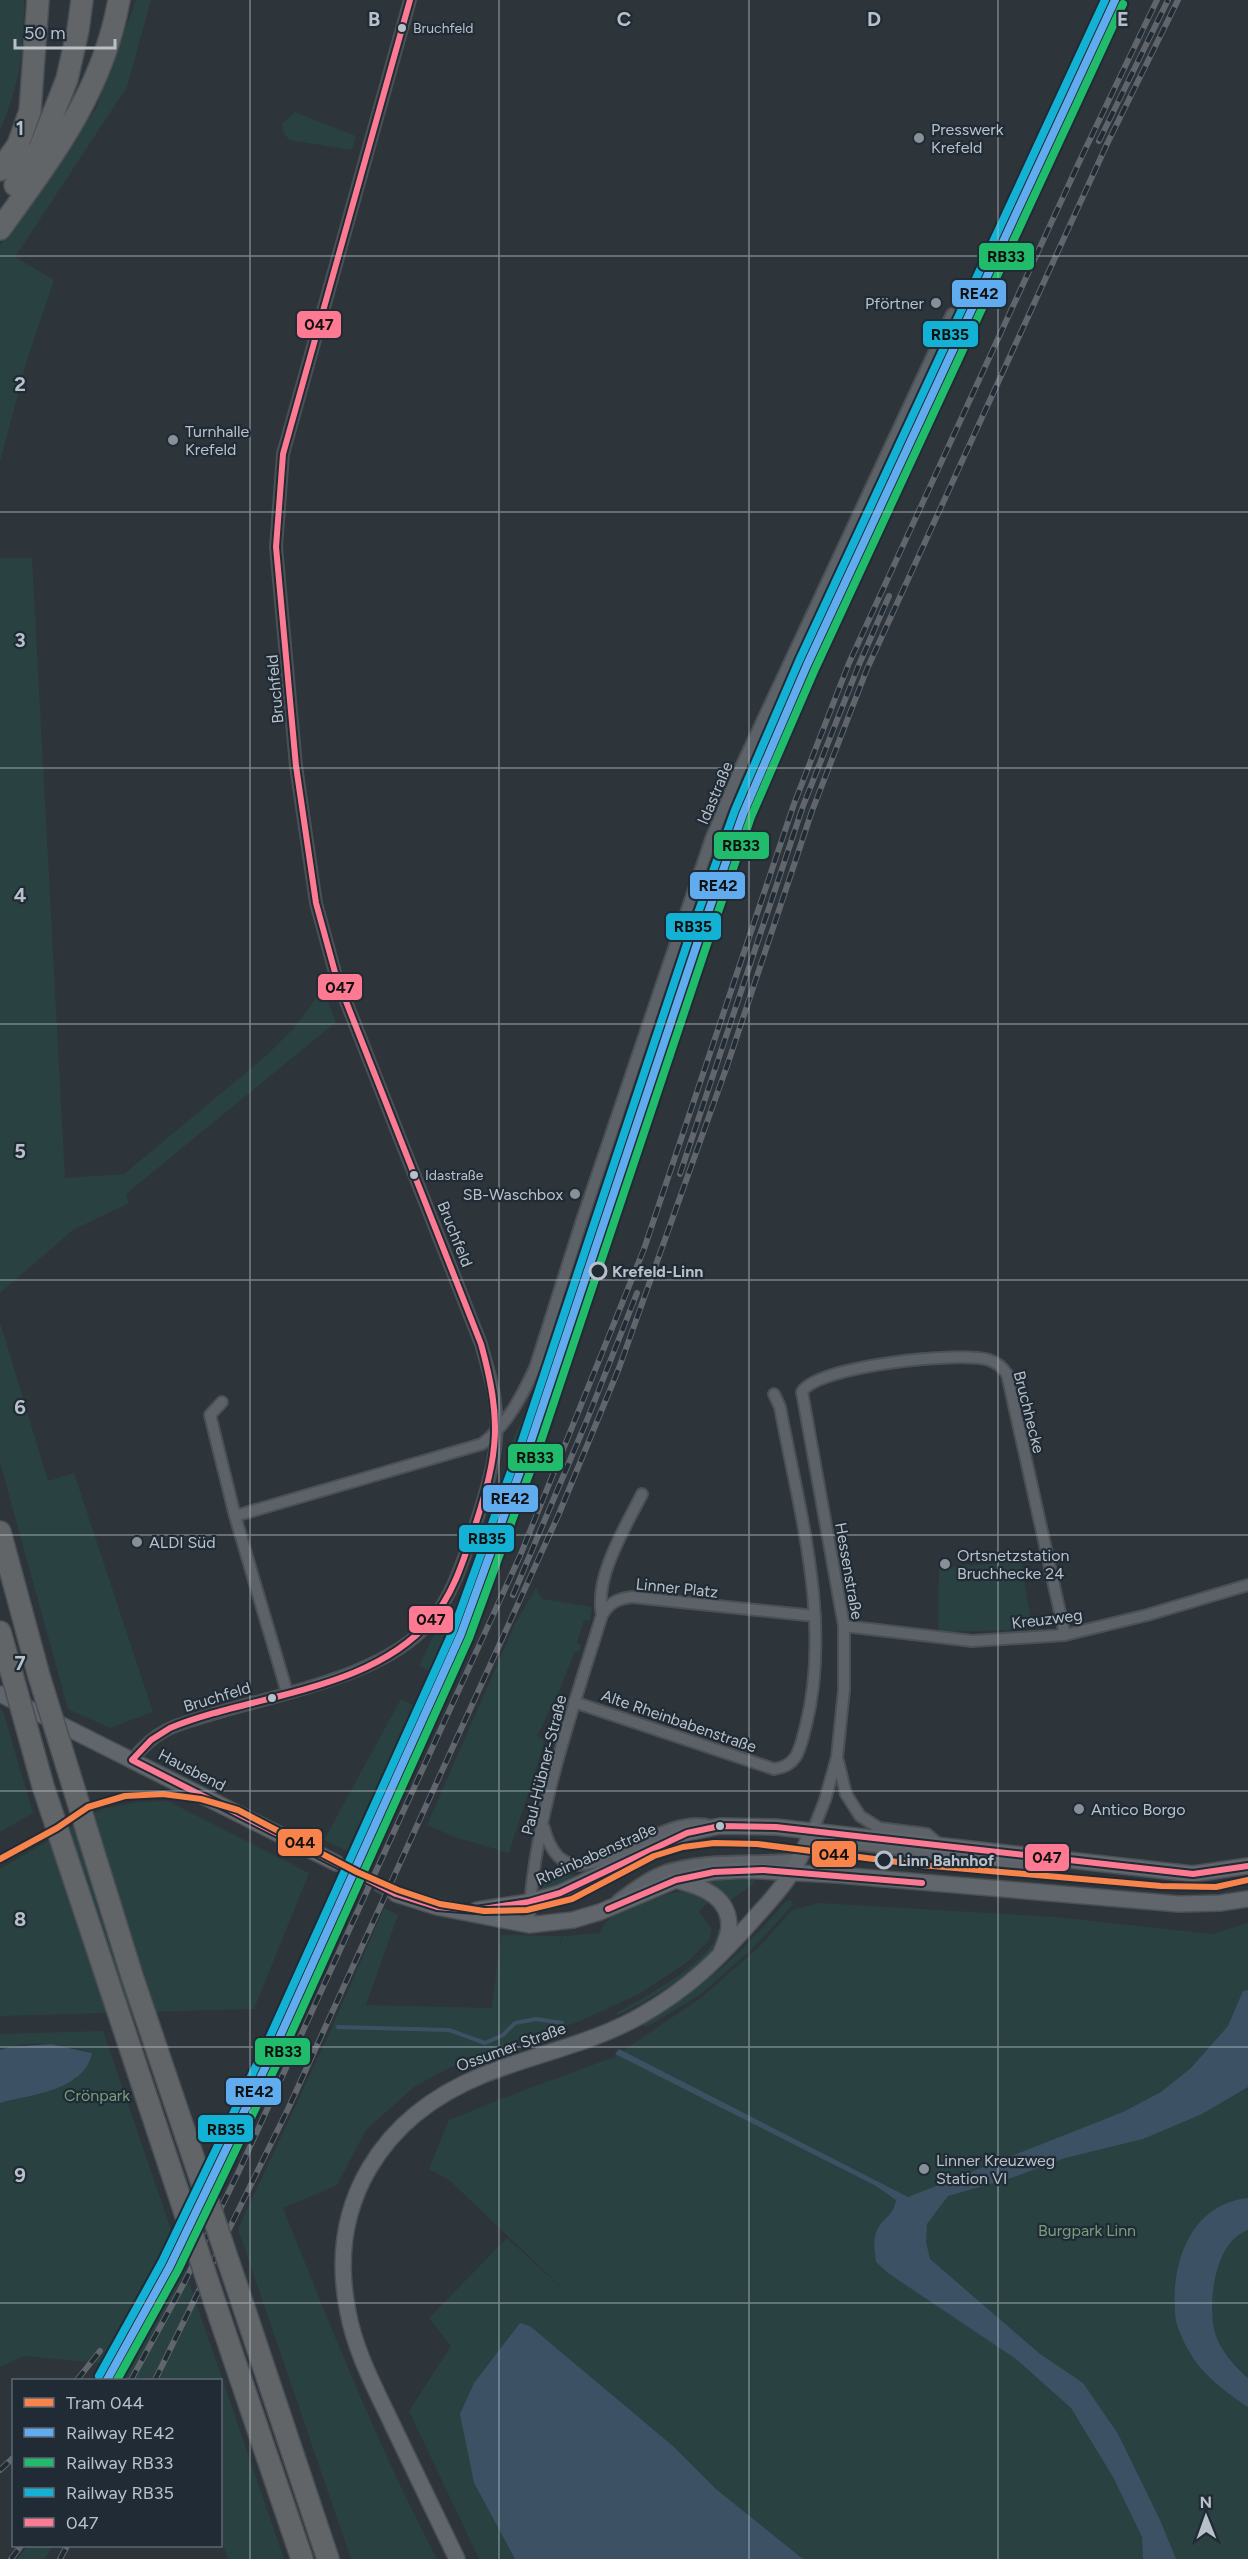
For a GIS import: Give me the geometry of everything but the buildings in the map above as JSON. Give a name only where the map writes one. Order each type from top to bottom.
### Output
[{"type":"highway","points":[[0,170],[18,145],[30,111],[38,0]]},
{"type":"highway","points":[[0,208],[39,150],[67,79],[78,30],[81,0]]},
{"type":"highway","points":[[0,230],[63,142],[89,96],[103,61],[119,0]]},
{"type":"highway","points":[[0,1532],[39,1676],[132,1976],[328,2559]]},
{"type":"highway","points":[[0,1632],[44,1786],[302,2559]]},
{"type":"main road","name":"Hausbend","points":[[0,1694],[336,1863]]},
{"type":"main road","name":"Rheinbabenstraße","points":[[441,1907],[476,1910],[529,1902],[560,1893],[687,1833],[714,1827],[744,1825],[813,1830],[1193,1874],[1248,1866]]},
{"type":"main road","name":"Ossumer Straße","points":[[457,2559],[380,2398],[358,2347],[348,2314],[342,2276],[343,2248],[347,2223],[356,2193],[369,2167],[403,2124],[423,2107],[455,2087],[633,2020],[678,1993],[720,1957],[776,1894],[798,1860],[813,1830]]},
{"type":"main road","name":"Rheinbabenstraße","points":[[441,1907],[529,1925],[573,1920],[600,1912],[676,1880],[798,1860],[1179,1904],[1220,1904],[1248,1899]]},
{"type":"main road","points":[[676,1880],[704,1888],[718,1897],[726,1911],[729,1927],[720,1957]]},
{"type":"main road","points":[[396,1894],[441,1907]]},
{"type":"street","name":"Bruchfeld","points":[[132,1760],[147,1741],[178,1725],[347,1674],[386,1658],[410,1642],[432,1620],[446,1597],[465,1554],[490,1476],[497,1433],[495,1401],[481,1344],[336,976],[321,925],[311,875],[300,794],[276,547],[283,453],[410,0]]},
{"type":"street","name":"Idastraße","points":[[497,1433],[525,1390],[535,1368],[582,1220],[711,839],[739,771],[951,314]]},
{"type":"street","name":"Bruchhecke","points":[[802,1392],[805,1386],[822,1377],[903,1361],[972,1358],[989,1360],[1001,1366],[1007,1374],[1065,1635]]},
{"type":"street","name":"Hessenstraße","points":[[802,1392],[844,1626],[844,1690],[837,1757],[825,1800],[813,1830]]},
{"type":"street","points":[[774,1394],[780,1407],[809,1567],[815,1616]]},
{"type":"street","points":[[222,1402],[210,1415],[235,1516],[287,1692]]},
{"type":"street","points":[[235,1516],[482,1444],[497,1433]]},
{"type":"street","points":[[602,1615],[599,1601],[601,1587],[609,1563],[642,1494]]},
{"type":"street","name":"Kreuzweg","points":[[844,1626],[972,1641],[1065,1635],[1148,1615],[1248,1585]]},
{"type":"street","name":"Linner Platz","points":[[602,1615],[608,1605],[618,1599],[632,1597],[815,1616]]},
{"type":"street","name":"Paul-Hübner-Straße","points":[[529,1925],[529,1902],[543,1825],[574,1702],[602,1615]]},
{"type":"street","name":"Alte Rheinbabenstraße","points":[[574,1702],[774,1769],[786,1767],[793,1761],[800,1748],[814,1685],[815,1616]]},
{"type":"street","name":"Hessenstraße","points":[[837,1757],[846,1794],[860,1816],[879,1828],[927,1834],[941,1846]]},
{"type":"street","points":[[543,1825],[548,1842],[557,1857],[578,1867],[593,1864],[645,1839],[684,1824],[700,1823],[714,1827]]},
{"type":"street","name":"Rheinbabenstraße","points":[[798,1860],[825,1841],[1034,1865],[1079,1861]]},
{"type":"street","points":[[600,1912],[643,1882],[664,1872],[697,1864],[798,1860]]},
{"type":"green space","points":[[0,0],[24,0],[20,67],[0,131]]},
{"type":"green space","points":[[136,0],[151,0],[127,87],[15,257],[54,280],[27,360],[0,462],[0,245],[96,108]]},
{"type":"green space","points":[[295,112],[356,136],[352,150],[289,140],[283,132],[282,124]]},
{"type":"green space","points":[[929,382],[934,384],[795,685],[719,869],[524,1452],[463,1616],[425,1708],[419,1705],[432,1677],[430,1671],[419,1666],[432,1639],[457,1604],[473,1568],[500,1493],[511,1443],[535,1393],[710,865],[745,775],[777,703]]},
{"type":"green space","points":[[0,558],[32,558],[65,1178],[124,1174],[267,1055],[293,1029],[323,989],[336,1022],[126,1194],[129,1203],[73,1230],[0,1293]]},
{"type":"green space","points":[[0,1322],[48,1481],[74,1473],[153,1712],[110,1728],[68,1709],[0,1462]]},
{"type":"green space","points":[[1021,1561],[1032,1627],[938,1632],[939,1568]]},
{"type":"green space","points":[[536,1588],[542,1599],[592,1607],[590,1621],[584,1620],[577,1643],[581,1645],[579,1652],[575,1651],[560,1689],[537,1736],[545,1740],[509,1853],[455,1837],[427,1825],[515,1624]]},
{"type":"green space","points":[[401,1699],[414,1706],[347,1851],[324,1840]]},
{"type":"green space","points":[[0,1709],[3,1711],[33,1813],[0,1832]]},
{"type":"green space","points":[[168,1801],[309,1873],[254,2009],[0,2016],[0,1869],[102,1809],[138,1802]]},
{"type":"green space","points":[[569,1872],[577,1877],[545,1892],[541,1891],[543,1884]]},
{"type":"green space","points":[[756,1878],[753,1884],[728,1902],[721,1892],[708,1883],[709,1880]]},
{"type":"green space","points":[[690,1890],[712,1899],[699,1911],[712,1930],[709,1940],[689,1961],[639,1994],[580,2021],[447,2069],[414,2087],[366,2130],[337,2185],[283,2208],[394,2473],[437,2559],[351,2559],[238,2229],[334,2023],[384,1908],[398,1915],[366,2005],[492,2008],[501,1935],[562,1936],[559,1947],[563,1936],[600,1933],[606,1922],[623,1910],[659,1897]]},
{"type":"green space","points":[[787,1900],[792,1901],[793,1905],[753,1948],[701,1994],[650,2025],[645,2027],[642,2024],[685,1997],[720,1969]]},
{"type":"green space","name":"Burgpark Linn","points":[[819,1903],[1056,1917],[1212,1934],[1248,1923],[1248,2559],[803,2559],[716,2489],[673,2446],[530,2326],[520,2323],[474,2483],[515,2559],[479,2559],[409,2411],[451,2346],[429,2318],[507,2238],[575,2300],[449,2180],[429,2169],[449,2120],[614,2057],[702,1997],[759,1947],[792,1910]]},
{"type":"green space","points":[[723,1921],[717,1944],[694,1968],[657,1994],[618,2015],[616,2013],[655,1991],[695,1962],[714,1942]]},
{"type":"green space","name":"Crönpark","points":[[103,2031],[284,2559],[228,2559],[222,2542],[222,2379],[115,2379],[110,2364],[24,2356],[0,2367],[0,2103],[51,2089],[76,2079],[92,2053],[46,2044],[23,2045],[0,2050],[0,2034]]},
{"type":"green space","points":[[27,2547],[51,2547],[45,2559],[17,2559]]},
{"type":"water","points":[[1248,1990],[1248,2087],[1202,2114],[1143,2139],[1065,2158],[1011,2178],[948,2196],[927,2224],[926,2242],[930,2259],[1040,2354],[1083,2383],[1118,2434],[1160,2520],[1176,2559],[1143,2559],[1142,2537],[1113,2477],[1071,2408],[1016,2359],[888,2273],[876,2262],[874,2245],[876,2232],[891,2212],[896,2200],[876,2186],[615,2054],[619,2049],[908,2197],[1123,2112],[1161,2092],[1191,2068],[1228,2026],[1243,1991]]},
{"type":"water","points":[[51,2044],[92,2053],[87,2066],[79,2076],[55,2089],[0,2103],[0,2050],[9,2047]]},
{"type":"water","points":[[1248,2198],[1248,2230],[1237,2236],[1221,2259],[1213,2288],[1212,2317],[1216,2336],[1223,2350],[1248,2378],[1248,2407],[1215,2382],[1194,2359],[1184,2342],[1175,2317],[1175,2293],[1181,2256],[1189,2238],[1199,2224],[1212,2211],[1228,2203]]},
{"type":"water","points":[[520,2323],[530,2326],[673,2446],[716,2489],[803,2559],[515,2559],[474,2483],[460,2414],[474,2383]]},
{"type":"waterway","points":[[338,2027],[449,2030],[485,2043],[503,2035],[515,2023],[536,2019],[562,2023]]},
{"type":"tunnel","points":[[336,1863],[396,1894]]},
{"type":"railway","points":[[132,2379],[184,2283],[238,2173],[520,1556],[644,1249],[794,804],[849,663],[1081,158],[1157,0]]},
{"type":"railway","points":[[1099,141],[1168,0]]},
{"type":"railway","points":[[155,2379],[288,2109],[558,1516],[619,1368],[727,1066],[812,811],[867,669],[1107,144],[1178,0]]},
{"type":"railway","points":[[680,1174],[803,806],[889,596]]},
{"type":"railway","points":[[513,1595],[587,1420],[637,1293]]},
{"type":"railway","points":[[78,2379],[100,2351]]},
{"type":"railway","points":[[0,2470],[12,2459]]},
{"type":"railway","points":[[11,2559],[20,2547]]},
{"type":"railway","points":[[60,2559],[66,2547]]},
{"type":"tram line","name":"044","points":[[0,1859],[57,1828],[88,1807],[125,1796],[163,1794],[201,1799],[238,1810],[357,1872],[398,1890],[440,1904],[484,1911],[527,1910],[572,1899],[654,1856],[683,1847],[714,1843],[757,1844],[921,1865],[1161,1886],[1216,1887],[1248,1880]]},
{"type":"rail line","name":"RB35","points":[[99,2376],[162,2262],[268,2041],[453,1631],[522,1441],[689,938],[735,810],[799,661],[1105,0]]},
{"type":"rail line","name":"RE42","points":[[108,2379],[170,2266],[276,2045],[461,1634],[530,1444],[698,941],[743,814],[807,665],[1115,0]]},
{"type":"rail line","name":"RB33","points":[[118,2379],[178,2270],[284,2049],[469,1638],[539,1447],[751,817],[815,669],[1123,4]]},
{"type":"transit line","name":"047","points":[[132,1760],[151,1740],[170,1728],[343,1677],[376,1662],[406,1644],[431,1620],[452,1587],[475,1526],[493,1455],[495,1415],[481,1344],[336,976],[316,903],[296,766],[276,547],[283,454],[410,0]]},
{"type":"transit line","name":"047","points":[[132,1760],[396,1894],[437,1907],[476,1910],[529,1902],[560,1893],[687,1833],[720,1826],[776,1827],[1193,1874],[1248,1866]]},
{"type":"transit line","name":"047","points":[[608,1909],[676,1880],[714,1872],[763,1870],[922,1883]]},
{"type":"place","name":"Bruchfeld","points":[[402,28]]},
{"type":"place","name":"Presswerk Krefeld","points":[[919,138]]},
{"type":"place","name":"Pförtner","points":[[936,303]]},
{"type":"place","name":"Turnhalle Krefeld","points":[[173,440]]},
{"type":"place","name":"Idastraße","points":[[414,1175]]},
{"type":"place","name":"SB-Waschbox","points":[[575,1194]]},
{"type":"place","name":"Krefeld-Linn","points":[[598,1271]]},
{"type":"place","name":"ALDI Süd","points":[[137,1542]]},
{"type":"place","name":"Ortsnetzstation Bruchhecke 24","points":[[945,1564]]},
{"type":"place","name":"Antico Borgo","points":[[1079,1809]]},
{"type":"place","name":"Linn Bahnhof","points":[[884,1860]]},
{"type":"place","name":"Linner Kreuzweg Station VI","points":[[924,2169]]}]
